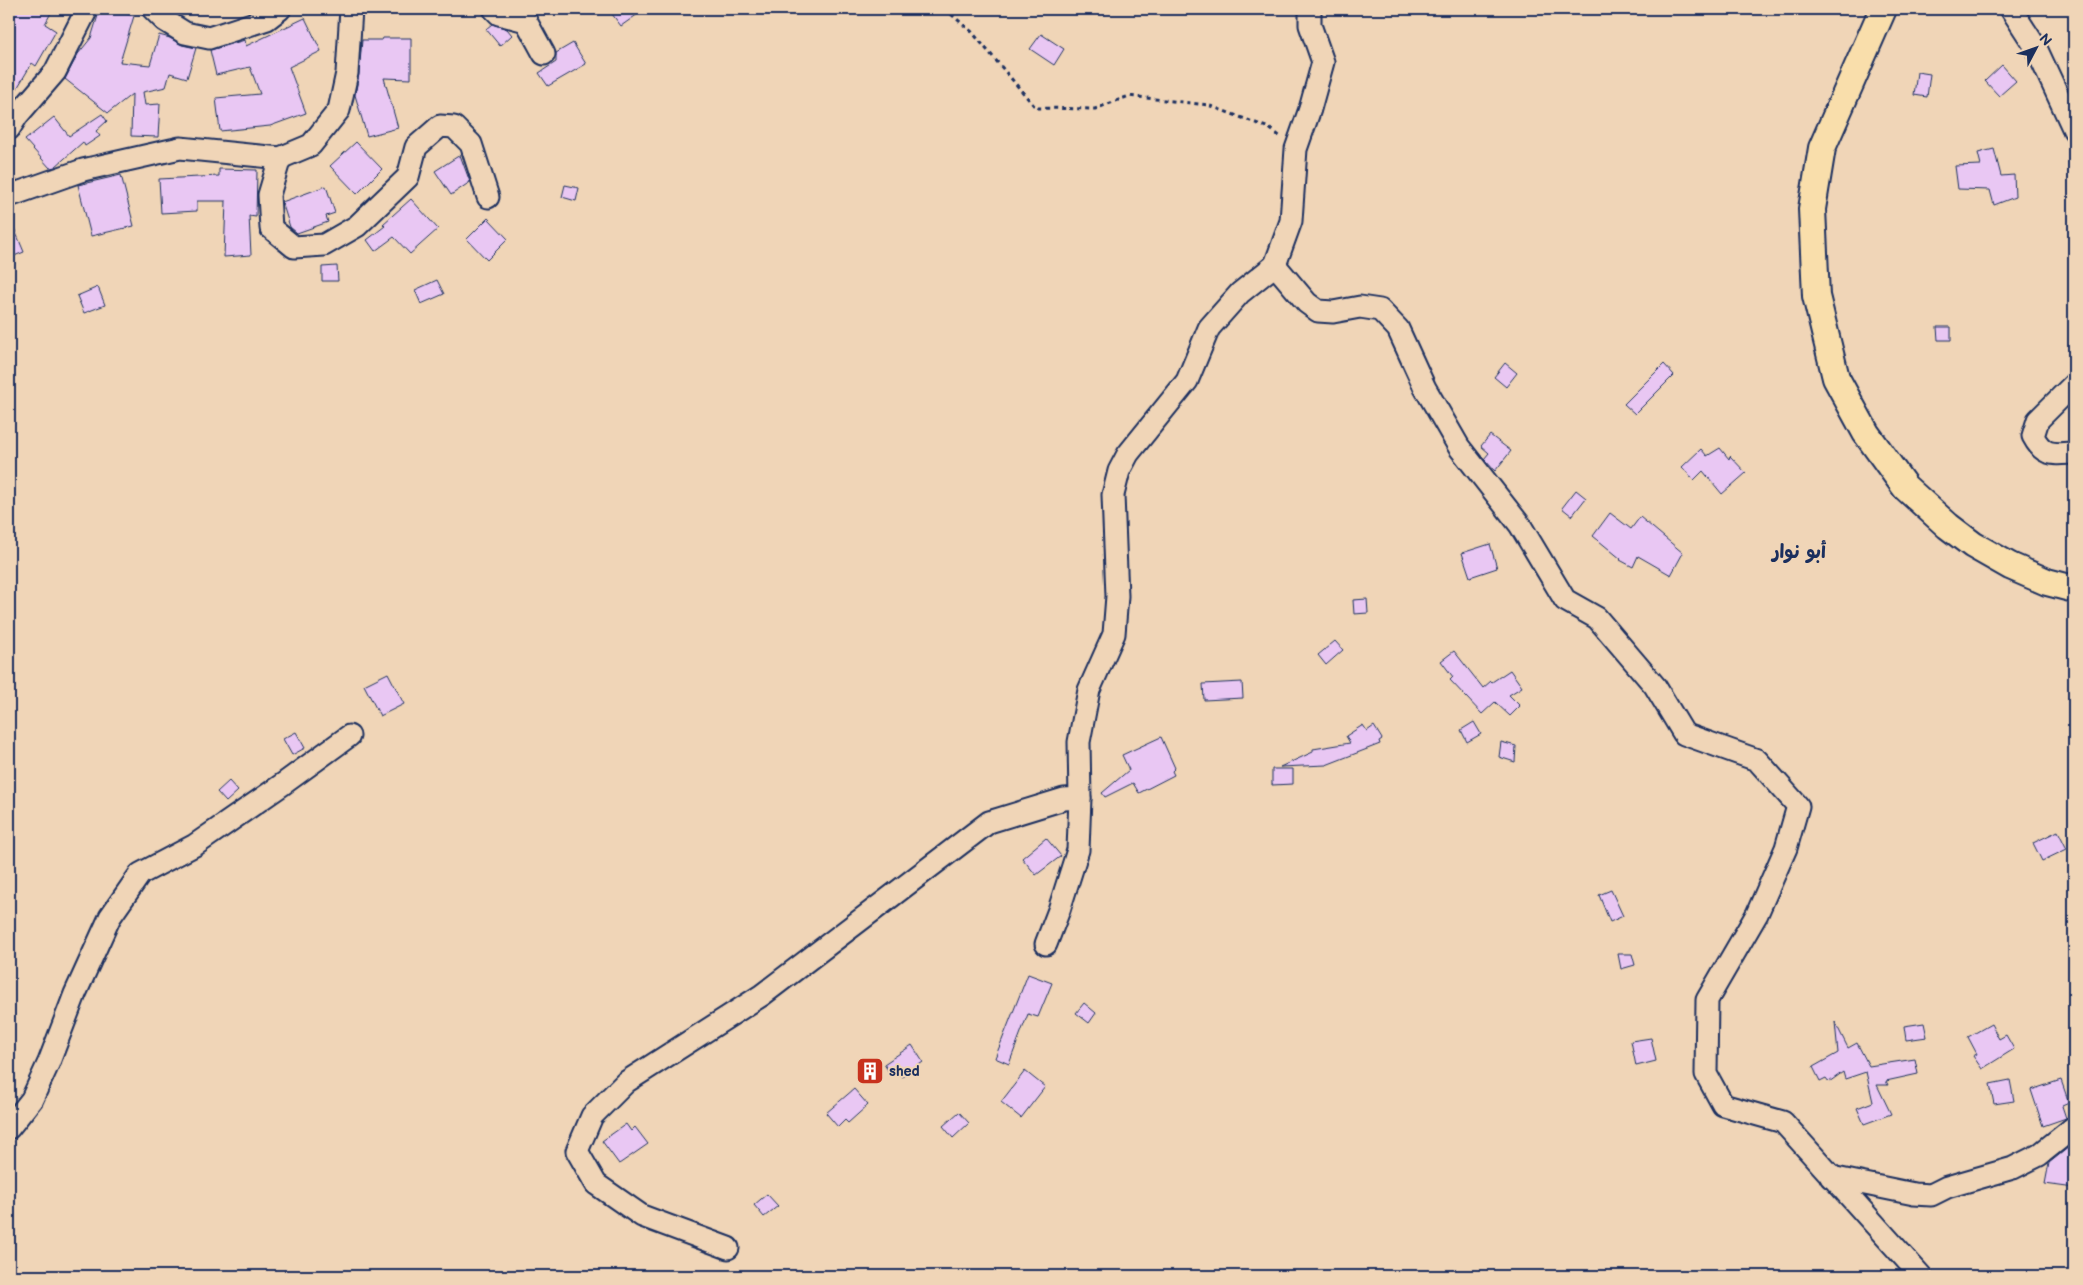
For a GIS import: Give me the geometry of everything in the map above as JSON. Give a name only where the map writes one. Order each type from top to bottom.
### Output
[{"type":"main road","points":[[1884,9],[1822,148],[1812,209],[1816,296],[1836,378],[1866,433],[1905,487],[1948,526],[1973,545],[2010,566],[2047,582],[2074,589]]},
{"type":"street","points":[[9,129],[17,116],[55,72],[87,9]]},
{"type":"street","points":[[153,9],[164,20],[185,34],[209,38],[267,20],[280,9]]},
{"type":"street","points":[[9,196],[83,170],[180,148],[280,158],[311,145],[339,110],[347,73],[351,9]]},
{"type":"street","points":[[494,9],[499,14],[526,21],[544,54]]},
{"type":"street","points":[[1046,944],[1078,850],[1080,798],[1079,742],[1089,690],[1114,634],[1117,596],[1113,495],[1119,471],[1140,437],[1187,381],[1209,328],[1240,293],[1275,265],[1291,221],[1296,149],[1310,109],[1323,62],[1310,25],[1310,9]]},
{"type":"street","points":[[2011,9],[2035,46],[2074,130]]},
{"type":"street","points":[[280,158],[270,195],[272,228],[294,247],[324,246],[357,226],[408,177],[416,147],[440,126],[454,126],[471,144],[488,197]]},
{"type":"street","points":[[1275,265],[1307,303],[1318,311],[1333,312],[1360,307],[1380,310],[1398,329],[1426,388],[1459,447],[1520,525],[1565,600],[1597,618],[1656,686],[1684,734],[1758,760],[1798,806],[1786,848],[1756,914],[1707,1000],[1706,1074],[1723,1105],[1782,1122],[1922,1276]]},
{"type":"street","points":[[2074,384],[2038,420],[2034,436],[2040,448],[2049,453],[2074,452]]},
{"type":"street","points":[[9,1128],[32,1099],[49,1062],[75,994],[110,917],[140,874],[195,844],[349,736]]},
{"type":"street","points":[[728,1248],[642,1216],[596,1184],[577,1151],[592,1116],[626,1082],[762,995],[989,822],[1064,799],[1080,798]]},
{"type":"street","points":[[1831,1177],[1914,1194],[1931,1195],[1946,1187],[2013,1168],[2039,1155],[2074,1127]]},
{"type":"path","points":[[945,9],[972,32],[1036,108],[1095,109],[1129,96],[1208,105],[1269,128],[1296,149]]},
{"type":"building","points":[[9,9],[53,9],[45,24],[56,31],[36,66],[32,63],[9,102]]},
{"type":"building","points":[[100,9],[111,9],[134,16],[120,62],[150,65],[159,35],[170,38],[182,45],[196,48],[187,78],[170,73],[166,87],[143,92],[145,105],[160,104],[158,137],[131,136],[132,94],[108,113],[65,79],[78,54],[91,38]]},
{"type":"building","points":[[620,9],[645,9],[621,26],[612,14]]},
{"type":"building","points":[[305,18],[321,51],[289,67],[306,113],[270,126],[220,131],[216,98],[260,94],[250,67],[216,75],[210,50],[245,40],[246,46]]},
{"type":"building","points":[[492,24],[507,29],[512,35],[500,46],[486,29]]},
{"type":"building","points":[[1041,34],[1064,49],[1054,65],[1030,49]]},
{"type":"building","points":[[383,38],[411,38],[411,79],[384,78],[398,128],[367,136],[355,95],[362,40],[382,40]]},
{"type":"building","points":[[573,43],[586,64],[548,86],[539,73],[556,62],[556,53]]},
{"type":"building","points":[[2002,65],[2016,81],[1999,96],[1985,81]]},
{"type":"building","points":[[1917,72],[1930,74],[1927,97],[1914,95]]},
{"type":"building","points":[[102,114],[107,121],[96,131],[100,136],[85,146],[83,142],[55,167],[50,168],[25,140],[54,117],[69,136]]},
{"type":"building","points":[[356,142],[382,169],[357,194],[330,166]]},
{"type":"building","points":[[1994,149],[2001,176],[2014,175],[2015,197],[1994,205],[1990,190],[1958,189],[1955,166],[1981,165],[1978,153]]},
{"type":"building","points":[[460,155],[470,182],[451,195],[435,171]]},
{"type":"building","points":[[219,169],[257,170],[256,217],[249,216],[251,255],[224,257],[226,201],[197,201],[197,211],[161,213],[159,179],[219,176]]},
{"type":"building","points":[[121,175],[134,226],[91,236],[78,185]]},
{"type":"building","points":[[565,185],[579,188],[576,201],[562,197]]},
{"type":"building","points":[[326,186],[335,213],[326,216],[328,222],[297,233],[290,227],[282,202]]},
{"type":"building","points":[[411,199],[438,229],[410,254],[394,237],[375,251],[367,240],[385,226],[383,224]]},
{"type":"building","points":[[9,216],[24,252],[9,258]]},
{"type":"building","points":[[488,218],[508,239],[487,260],[467,239]]},
{"type":"building","points":[[337,266],[338,281],[322,281],[322,267]]},
{"type":"building","points":[[437,280],[444,294],[421,304],[415,290]]},
{"type":"building","points":[[98,287],[105,305],[84,313],[77,296]]},
{"type":"building","points":[[1937,327],[1951,327],[1951,340],[1938,340]]},
{"type":"building","points":[[1505,363],[1517,373],[1506,387],[1494,377]]},
{"type":"building","points":[[1664,364],[1674,375],[1635,414],[1624,404]]},
{"type":"building","points":[[1490,435],[1511,451],[1495,471],[1484,459],[1489,453],[1481,446]]},
{"type":"building","points":[[1720,448],[1729,459],[1730,456],[1746,473],[1722,494],[1703,471],[1694,480],[1682,467],[1701,449],[1707,456]]},
{"type":"building","points":[[1576,490],[1586,498],[1572,516],[1562,508]]},
{"type":"building","points":[[1610,513],[1631,529],[1640,517],[1683,553],[1671,575],[1638,556],[1633,567],[1620,560],[1593,536]]},
{"type":"building","points":[[1490,544],[1497,568],[1470,577],[1462,553]]},
{"type":"building","points":[[1367,599],[1368,613],[1354,614],[1353,600]]},
{"type":"building","points":[[1335,641],[1343,650],[1326,665],[1318,655]]},
{"type":"building","points":[[1454,651],[1483,688],[1510,670],[1522,687],[1509,695],[1520,706],[1510,716],[1495,702],[1482,714],[1450,680],[1453,677],[1441,661]]},
{"type":"building","points":[[388,673],[404,704],[380,716],[364,685]]},
{"type":"building","points":[[1242,682],[1243,698],[1204,700],[1203,684]]},
{"type":"building","points":[[1474,722],[1481,734],[1467,742],[1461,730]]},
{"type":"building","points":[[1363,725],[1367,731],[1374,726],[1382,739],[1379,741],[1380,744],[1326,765],[1280,767],[1313,752],[1313,749],[1350,743],[1346,736]]},
{"type":"building","points":[[296,732],[305,748],[292,755],[283,739]]},
{"type":"building","points":[[1161,737],[1175,768],[1172,771],[1174,775],[1139,793],[1133,783],[1105,797],[1102,793],[1129,770],[1122,755]]},
{"type":"building","points":[[1501,742],[1516,746],[1515,762],[1499,757]]},
{"type":"building","points":[[1272,769],[1293,769],[1293,784],[1272,785]]},
{"type":"building","points":[[229,781],[238,791],[226,802],[217,792]]},
{"type":"building","points":[[2058,831],[2067,849],[2042,861],[2033,843]]},
{"type":"building","points":[[1046,838],[1061,856],[1036,875],[1022,858]]},
{"type":"building","points":[[1611,890],[1623,916],[1610,922],[1599,895]]},
{"type":"building","points":[[1618,954],[1632,954],[1635,965],[1621,969]]},
{"type":"building","points":[[1028,974],[1052,983],[1038,1017],[1028,1014],[1009,1064],[995,1058]]},
{"type":"building","points":[[1084,1003],[1096,1013],[1089,1023],[1076,1013]]},
{"type":"building","points":[[1835,1022],[1848,1048],[1857,1043],[1869,1066],[1915,1059],[1918,1074],[1886,1081],[1888,1085],[1877,1085],[1891,1114],[1864,1124],[1857,1108],[1873,1102],[1866,1072],[1845,1079],[1843,1072],[1829,1082],[1826,1078],[1820,1081],[1813,1067],[1838,1053]]},
{"type":"building","points":[[1924,1023],[1927,1037],[1906,1040],[1904,1026]]},
{"type":"building","points":[[1991,1024],[1999,1039],[2006,1035],[2014,1049],[1982,1069],[1973,1056],[1977,1054],[1968,1037]]},
{"type":"building","points":[[1651,1038],[1656,1061],[1636,1066],[1631,1041]]},
{"type":"building","points":[[912,1045],[923,1062],[902,1077],[897,1071],[891,1075],[884,1064]]},
{"type":"building","points":[[1025,1071],[1045,1087],[1021,1118],[1001,1102]]},
{"type":"building","points":[[2010,1080],[2014,1101],[1994,1104],[1990,1084]]},
{"type":"building","points":[[2061,1080],[2069,1103],[2062,1106],[2066,1118],[2043,1126],[2031,1090]]},
{"type":"building","points":[[854,1089],[868,1105],[848,1123],[845,1120],[838,1127],[826,1113]]},
{"type":"building","points":[[959,1112],[969,1123],[953,1138],[943,1126]]},
{"type":"building","points":[[626,1124],[631,1131],[635,1127],[648,1144],[619,1164],[602,1141]]},
{"type":"building","points":[[2074,1143],[2074,1188],[2045,1184],[2049,1163]]},
{"type":"building","points":[[767,1194],[778,1206],[764,1217],[754,1205]]},
{"type":"place","name":"shed","points":[[870,1071]]},
{"type":"district","name":"أبو نوار","points":[[1799,552]]}]
